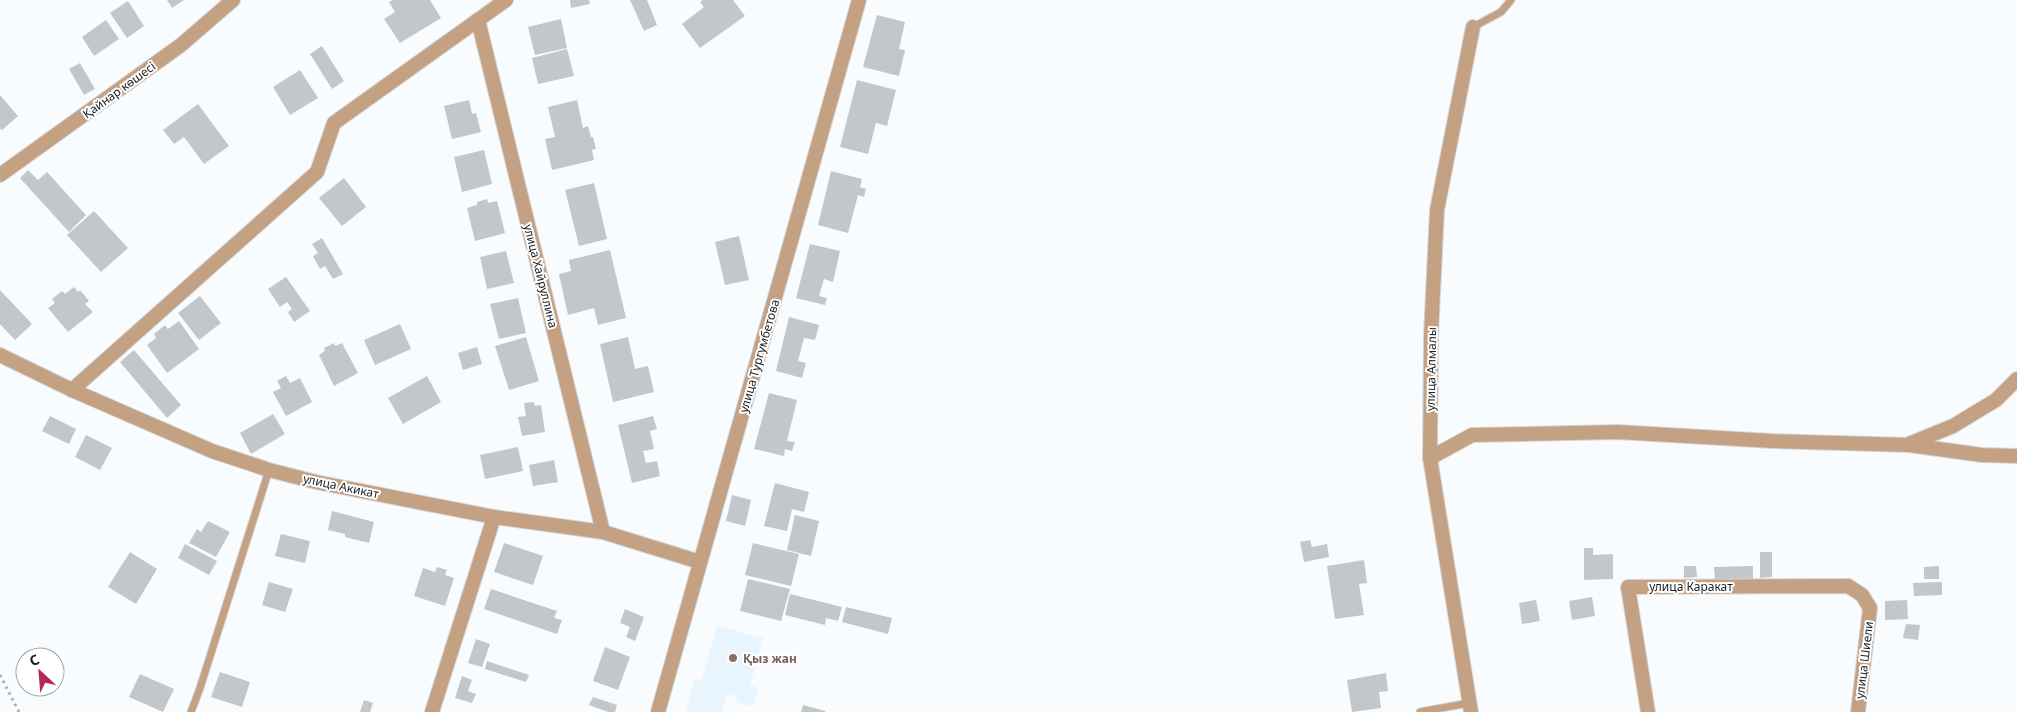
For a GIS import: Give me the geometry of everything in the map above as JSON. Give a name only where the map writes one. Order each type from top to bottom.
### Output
[{"type":"street","name":"Қайнар көшесі","points":[[0,175],[181,45],[233,0]]},
{"type":"street","points":[[72,390],[317,172],[334,123],[506,0]]},
{"type":"street","name":"улица Тургумбетова","points":[[658,712],[859,0]]},
{"type":"street","name":"улица Хайруллина","points":[[478,20],[603,532]]},
{"type":"street","name":"улица Алмалы","points":[[1470,708],[1430,458],[1431,335],[1437,210],[1473,27]]},
{"type":"street","name":"улица Акикат","points":[[0,355],[72,390],[212,451],[269,470],[316,482],[494,517],[603,532],[700,562]]},
{"type":"street","points":[[1908,445],[1960,422],[1996,400],[2017,379]]},
{"type":"street","points":[[1430,458],[1472,436],[1618,432],[1772,441],[1908,445],[1982,455],[2017,456]]},
{"type":"street","points":[[432,712],[494,517]]},
{"type":"street","name":"улица Каракат","points":[[1648,712],[1628,587],[1848,586],[1862,595],[1870,608]]},
{"type":"street","name":"улица Шиели","points":[[1858,712],[1870,608]]},
{"type":"lane","points":[[1473,27],[1501,12],[1511,0]]},
{"type":"lane","points":[[191,712],[269,470]]},
{"type":"lane","points":[[1420,712],[1470,708]]},
{"type":"path","points":[[0,675],[19,712]]},
{"type":"shaded area","name":"Қыз жан","points":[[717,626],[763,638],[750,685],[758,688],[753,707],[736,702],[737,697],[727,694],[722,712],[694,712],[686,710],[695,679],[702,680]]},
{"type":"building","points":[[167,0],[184,0],[172,8]]},
{"type":"building","points":[[393,0],[430,0],[441,18],[400,43],[384,19],[395,12],[389,2]]},
{"type":"building","points":[[570,0],[589,0],[590,4],[571,8]]},
{"type":"building","points":[[630,0],[647,0],[657,25],[644,31]]},
{"type":"building","points":[[703,0],[733,0],[745,16],[700,48],[682,24],[704,7],[700,2]]},
{"type":"building","points":[[128,1],[144,26],[127,38],[110,13]]},
{"type":"building","points":[[877,15],[905,22],[899,49],[905,50],[899,76],[863,67]]},
{"type":"building","points":[[561,19],[567,48],[535,55],[528,27]]},
{"type":"building","points":[[106,20],[119,39],[94,56],[82,37]]},
{"type":"building","points":[[322,46],[344,81],[332,89],[310,54]]},
{"type":"building","points":[[567,49],[574,76],[538,84],[532,58]]},
{"type":"building","points":[[80,63],[95,89],[84,95],[69,69]]},
{"type":"building","points":[[300,70],[318,98],[290,115],[273,87]]},
{"type":"building","points":[[857,80],[896,90],[887,126],[876,123],[868,154],[840,147]]},
{"type":"building","points":[[0,95],[18,116],[2,130],[0,129]]},
{"type":"building","points":[[469,100],[472,114],[476,113],[481,132],[452,139],[444,106]]},
{"type":"building","points":[[577,100],[583,128],[588,126],[591,137],[593,137],[596,149],[592,150],[594,160],[552,170],[545,139],[555,137],[548,107]]},
{"type":"building","points":[[198,104],[229,146],[204,164],[184,137],[174,144],[163,130]]},
{"type":"building","points":[[484,150],[492,184],[462,192],[454,157]]},
{"type":"building","points":[[28,170],[38,180],[47,172],[86,215],[69,232],[20,178]]},
{"type":"building","points":[[831,171],[862,179],[860,187],[866,189],[864,197],[858,195],[848,233],[818,225]]},
{"type":"building","points":[[344,178],[366,207],[342,226],[319,198]]},
{"type":"building","points":[[594,183],[607,239],[579,246],[565,190]]},
{"type":"building","points":[[487,199],[488,203],[497,201],[505,233],[475,241],[467,208]]},
{"type":"building","points":[[94,211],[128,248],[101,272],[67,235]]},
{"type":"building","points":[[739,236],[749,280],[725,285],[715,242]]},
{"type":"building","points":[[322,238],[343,274],[333,279],[325,266],[320,269],[313,256],[318,253],[312,244]]},
{"type":"building","points":[[810,244],[840,251],[833,282],[824,279],[819,296],[827,298],[825,305],[796,298]]},
{"type":"building","points":[[610,250],[626,318],[598,325],[594,308],[568,315],[559,274],[571,271],[569,260]]},
{"type":"building","points":[[506,251],[514,283],[487,289],[480,257]]},
{"type":"building","points":[[286,277],[310,311],[294,322],[288,312],[292,309],[287,302],[280,307],[268,289]]},
{"type":"building","points":[[74,287],[78,292],[80,290],[89,301],[85,304],[93,312],[68,332],[48,308],[55,303],[52,299],[62,291],[65,294]]},
{"type":"building","points":[[0,290],[32,324],[15,340],[0,324]]},
{"type":"building","points":[[200,296],[221,323],[199,340],[178,313]]},
{"type":"building","points":[[518,298],[526,333],[499,339],[490,304]]},
{"type":"building","points":[[789,317],[819,325],[815,340],[804,338],[798,361],[806,363],[802,378],[776,371]]},
{"type":"building","points":[[179,321],[199,349],[167,373],[147,345],[156,338],[154,334],[165,325],[168,329]]},
{"type":"building","points":[[400,324],[411,349],[375,365],[364,340]]},
{"type":"building","points":[[526,337],[539,381],[509,390],[495,346]]},
{"type":"building","points":[[628,337],[635,369],[648,366],[654,392],[613,402],[600,344]]},
{"type":"building","points":[[334,343],[335,346],[342,343],[358,373],[334,386],[319,355],[325,351],[324,348]]},
{"type":"building","points":[[477,347],[482,364],[463,370],[458,353]]},
{"type":"building","points":[[134,350],[181,405],[167,418],[120,362]]},
{"type":"building","points":[[286,376],[290,383],[300,378],[312,402],[286,416],[273,392],[281,388],[277,381]]},
{"type":"building","points":[[427,376],[441,402],[403,424],[388,398]]},
{"type":"building","points":[[769,393],[797,400],[787,441],[795,442],[792,451],[785,449],[784,456],[754,449]]},
{"type":"building","points":[[534,402],[535,406],[541,405],[545,432],[522,436],[518,417],[526,416],[524,403]]},
{"type":"building","points":[[273,414],[285,434],[251,454],[240,433]]},
{"type":"building","points":[[50,416],[76,429],[69,444],[42,431]]},
{"type":"building","points":[[653,416],[657,429],[650,431],[654,449],[643,451],[646,463],[657,461],[660,476],[632,483],[618,425]]},
{"type":"building","points":[[86,435],[112,448],[100,470],[75,457]]},
{"type":"building","points":[[518,447],[523,471],[485,479],[480,455]]},
{"type":"building","points":[[554,460],[558,482],[533,486],[529,465]]},
{"type":"building","points":[[775,483],[809,492],[804,512],[792,509],[787,531],[764,526]]},
{"type":"building","points":[[732,495],[751,500],[745,526],[726,521]]},
{"type":"building","points":[[332,511],[374,522],[369,543],[345,537],[345,534],[328,530]]},
{"type":"building","points":[[795,515],[819,521],[811,556],[787,550]]},
{"type":"building","points":[[208,521],[230,532],[216,557],[189,543],[197,529],[201,532]]},
{"type":"building","points":[[281,534],[310,541],[305,563],[275,556]]},
{"type":"building","points":[[1310,540],[1312,547],[1327,544],[1329,557],[1304,562],[1300,542]]},
{"type":"building","points":[[504,543],[543,556],[533,585],[494,572]]},
{"type":"building","points":[[753,543],[799,554],[791,586],[745,575]]},
{"type":"building","points":[[185,544],[217,561],[209,575],[178,558]]},
{"type":"building","points":[[1584,548],[1593,548],[1593,555],[1613,554],[1613,579],[1584,580]]},
{"type":"building","points":[[130,552],[157,569],[136,604],[108,587]]},
{"type":"building","points":[[1760,552],[1772,552],[1772,577],[1760,578]]},
{"type":"building","points":[[1364,560],[1367,583],[1359,584],[1364,615],[1335,619],[1327,566]]},
{"type":"building","points":[[1684,566],[1696,566],[1697,577],[1684,578]]},
{"type":"building","points":[[1753,566],[1753,580],[1715,580],[1714,567]]},
{"type":"building","points":[[1939,566],[1939,579],[1924,579],[1924,567]]},
{"type":"building","points":[[437,567],[447,570],[445,575],[454,578],[445,606],[414,596],[423,568],[435,572]]},
{"type":"building","points":[[748,579],[790,589],[781,621],[740,611]]},
{"type":"building","points":[[269,582],[293,589],[285,612],[262,605]]},
{"type":"building","points":[[1942,582],[1942,595],[1914,596],[1913,583]]},
{"type":"building","points":[[491,589],[557,611],[554,618],[562,620],[557,634],[484,609]]},
{"type":"building","points":[[790,594],[842,607],[838,621],[826,618],[825,625],[785,615]]},
{"type":"building","points":[[1592,597],[1595,616],[1572,620],[1569,601]]},
{"type":"building","points":[[1536,600],[1540,621],[1522,624],[1519,603]]},
{"type":"building","points":[[1907,600],[1908,619],[1885,620],[1885,601]]},
{"type":"building","points":[[846,607],[892,618],[888,634],[842,622]]},
{"type":"building","points":[[625,609],[644,617],[635,641],[626,637],[630,627],[620,623]]},
{"type":"building","points":[[1906,624],[1920,625],[1918,640],[1903,638]]},
{"type":"building","points":[[476,639],[490,644],[482,667],[468,663]]},
{"type":"building","points":[[605,647],[630,657],[618,690],[593,681]]},
{"type":"building","points":[[487,661],[529,675],[526,682],[485,669]]},
{"type":"building","points":[[220,672],[250,682],[242,707],[211,697]]},
{"type":"building","points":[[1386,673],[1388,691],[1379,692],[1381,708],[1352,712],[1347,680]]},
{"type":"building","points":[[140,674],[174,689],[163,712],[129,697]]},
{"type":"building","points":[[462,676],[472,680],[468,691],[476,694],[472,703],[455,698]]},
{"type":"building","points":[[593,697],[617,705],[615,712],[608,712],[589,705]]},
{"type":"building","points":[[364,700],[373,703],[370,712],[360,712]]},
{"type":"building","points":[[803,705],[825,711],[825,712],[801,712]]},
{"type":"place","name":"Қыз жан","points":[[733,658]]}]
